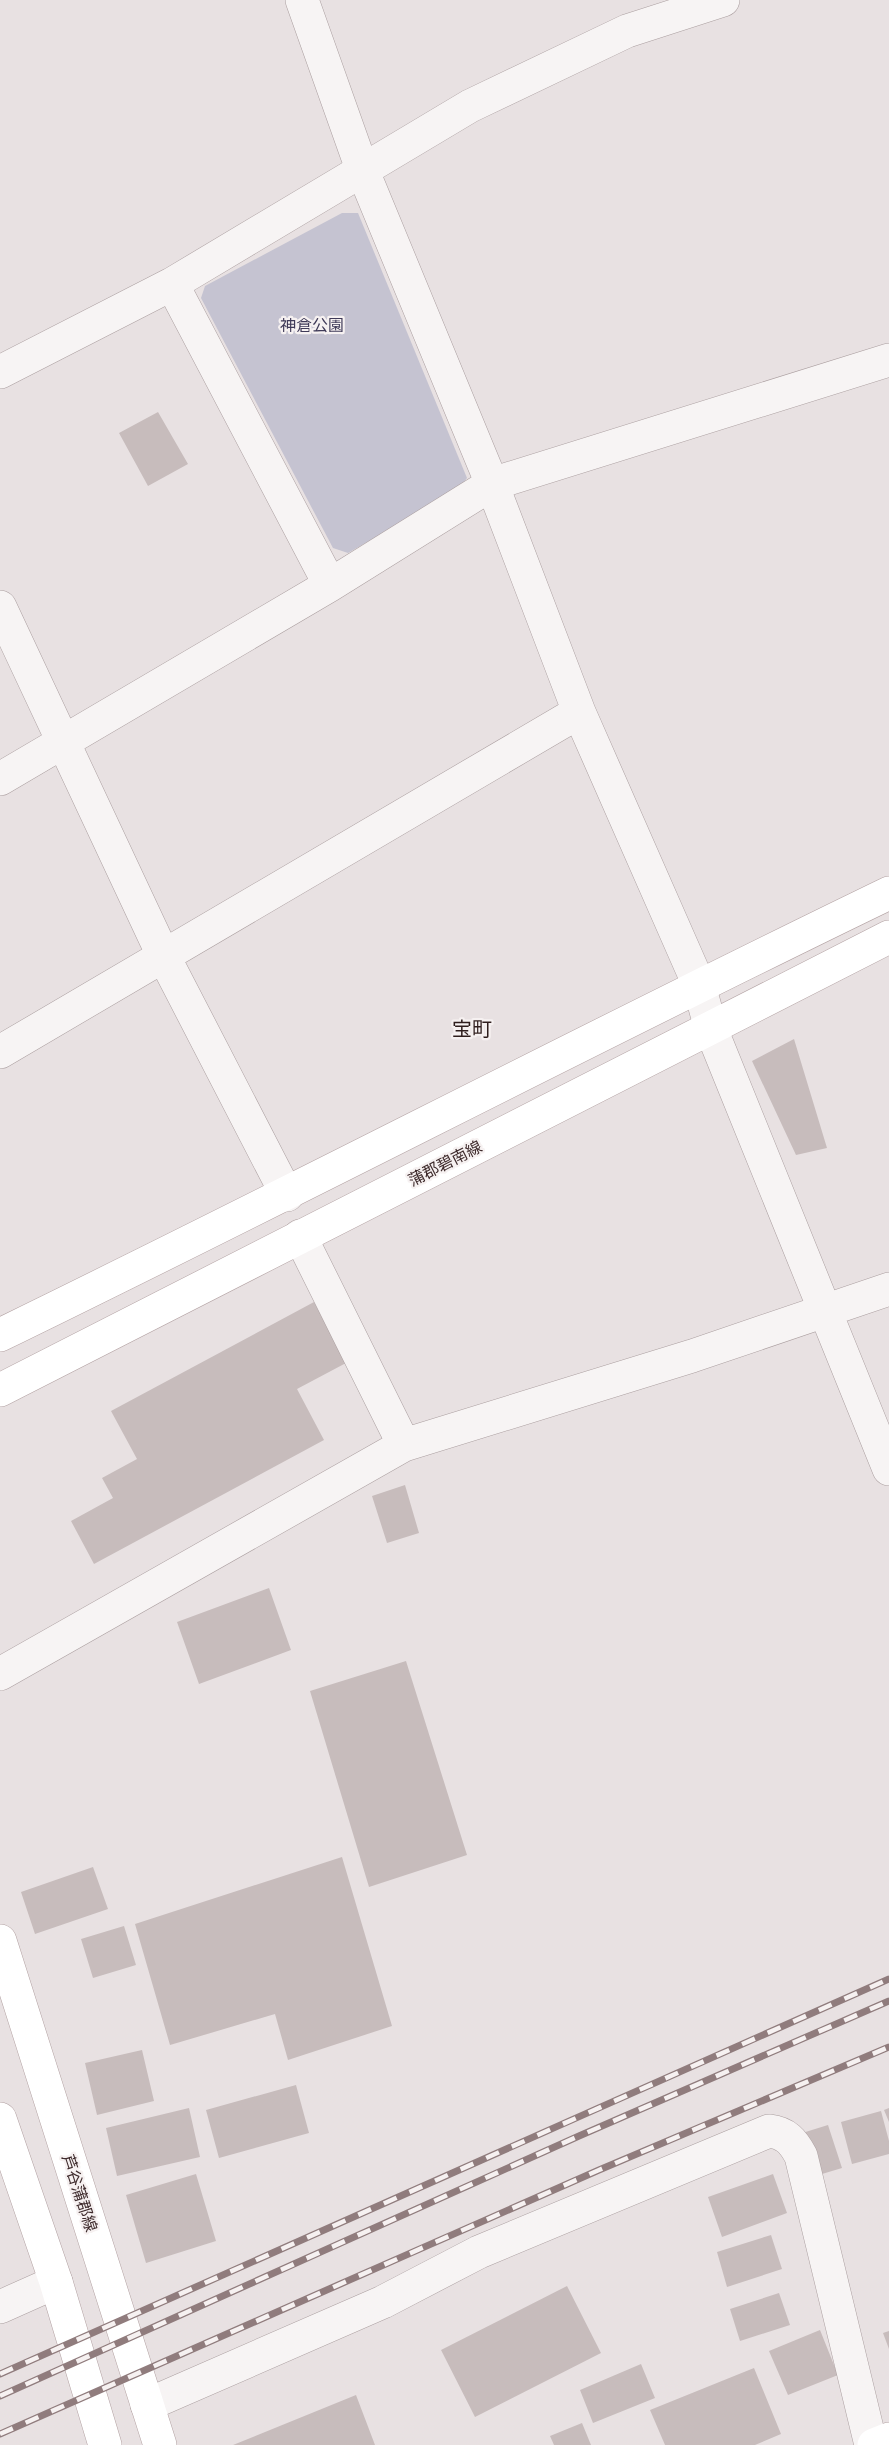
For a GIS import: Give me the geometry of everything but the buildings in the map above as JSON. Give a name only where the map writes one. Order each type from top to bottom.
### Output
[{"type":"main road","points":[[0,1335],[287,1195],[699,985],[889,893]]},
{"type":"main road","name":"蒲郡碧南線","points":[[0,1390],[889,937]]},
{"type":"main road","name":"芦谷蒲郡線","points":[[0,1941],[160,2445]]},
{"type":"main road","points":[[0,2119],[56,2282],[100,2444]]},
{"type":"main road","points":[[873,2445],[889,2439]]},
{"type":"street","points":[[302,0],[362,169],[492,484],[579,712],[699,985],[711,1029],[889,1469]]},
{"type":"street","points":[[0,372],[172,284],[470,106],[627,31],[723,0]]},
{"type":"street","points":[[172,284],[330,585]]},
{"type":"street","points":[[0,779],[330,585],[492,484],[889,360]]},
{"type":"street","points":[[0,607],[65,741],[163,955],[287,1195]]},
{"type":"street","points":[[0,1052],[579,712]]},
{"type":"street","points":[[300,1236],[404,1445]]},
{"type":"street","points":[[0,1674],[404,1445],[692,1356],[889,1289]]},
{"type":"street","points":[[147,2405],[383,2302],[479,2252],[769,2131],[782,2132],[794,2144],[801,2156],[873,2445]]},
{"type":"street","points":[[0,2307],[56,2282]]},
{"type":"green space","name":"神倉公園","points":[[342,213],[358,213],[467,478],[458,490],[348,553],[333,548],[201,298],[205,286]]},
{"type":"railway","points":[[0,2374],[889,1979]]},
{"type":"railway","points":[[0,2396],[579,2136],[889,2001]]},
{"type":"railway","points":[[0,2434],[599,2170],[889,2047]]},
{"type":"district","name":"宝町","points":[[472,1028]]}]
